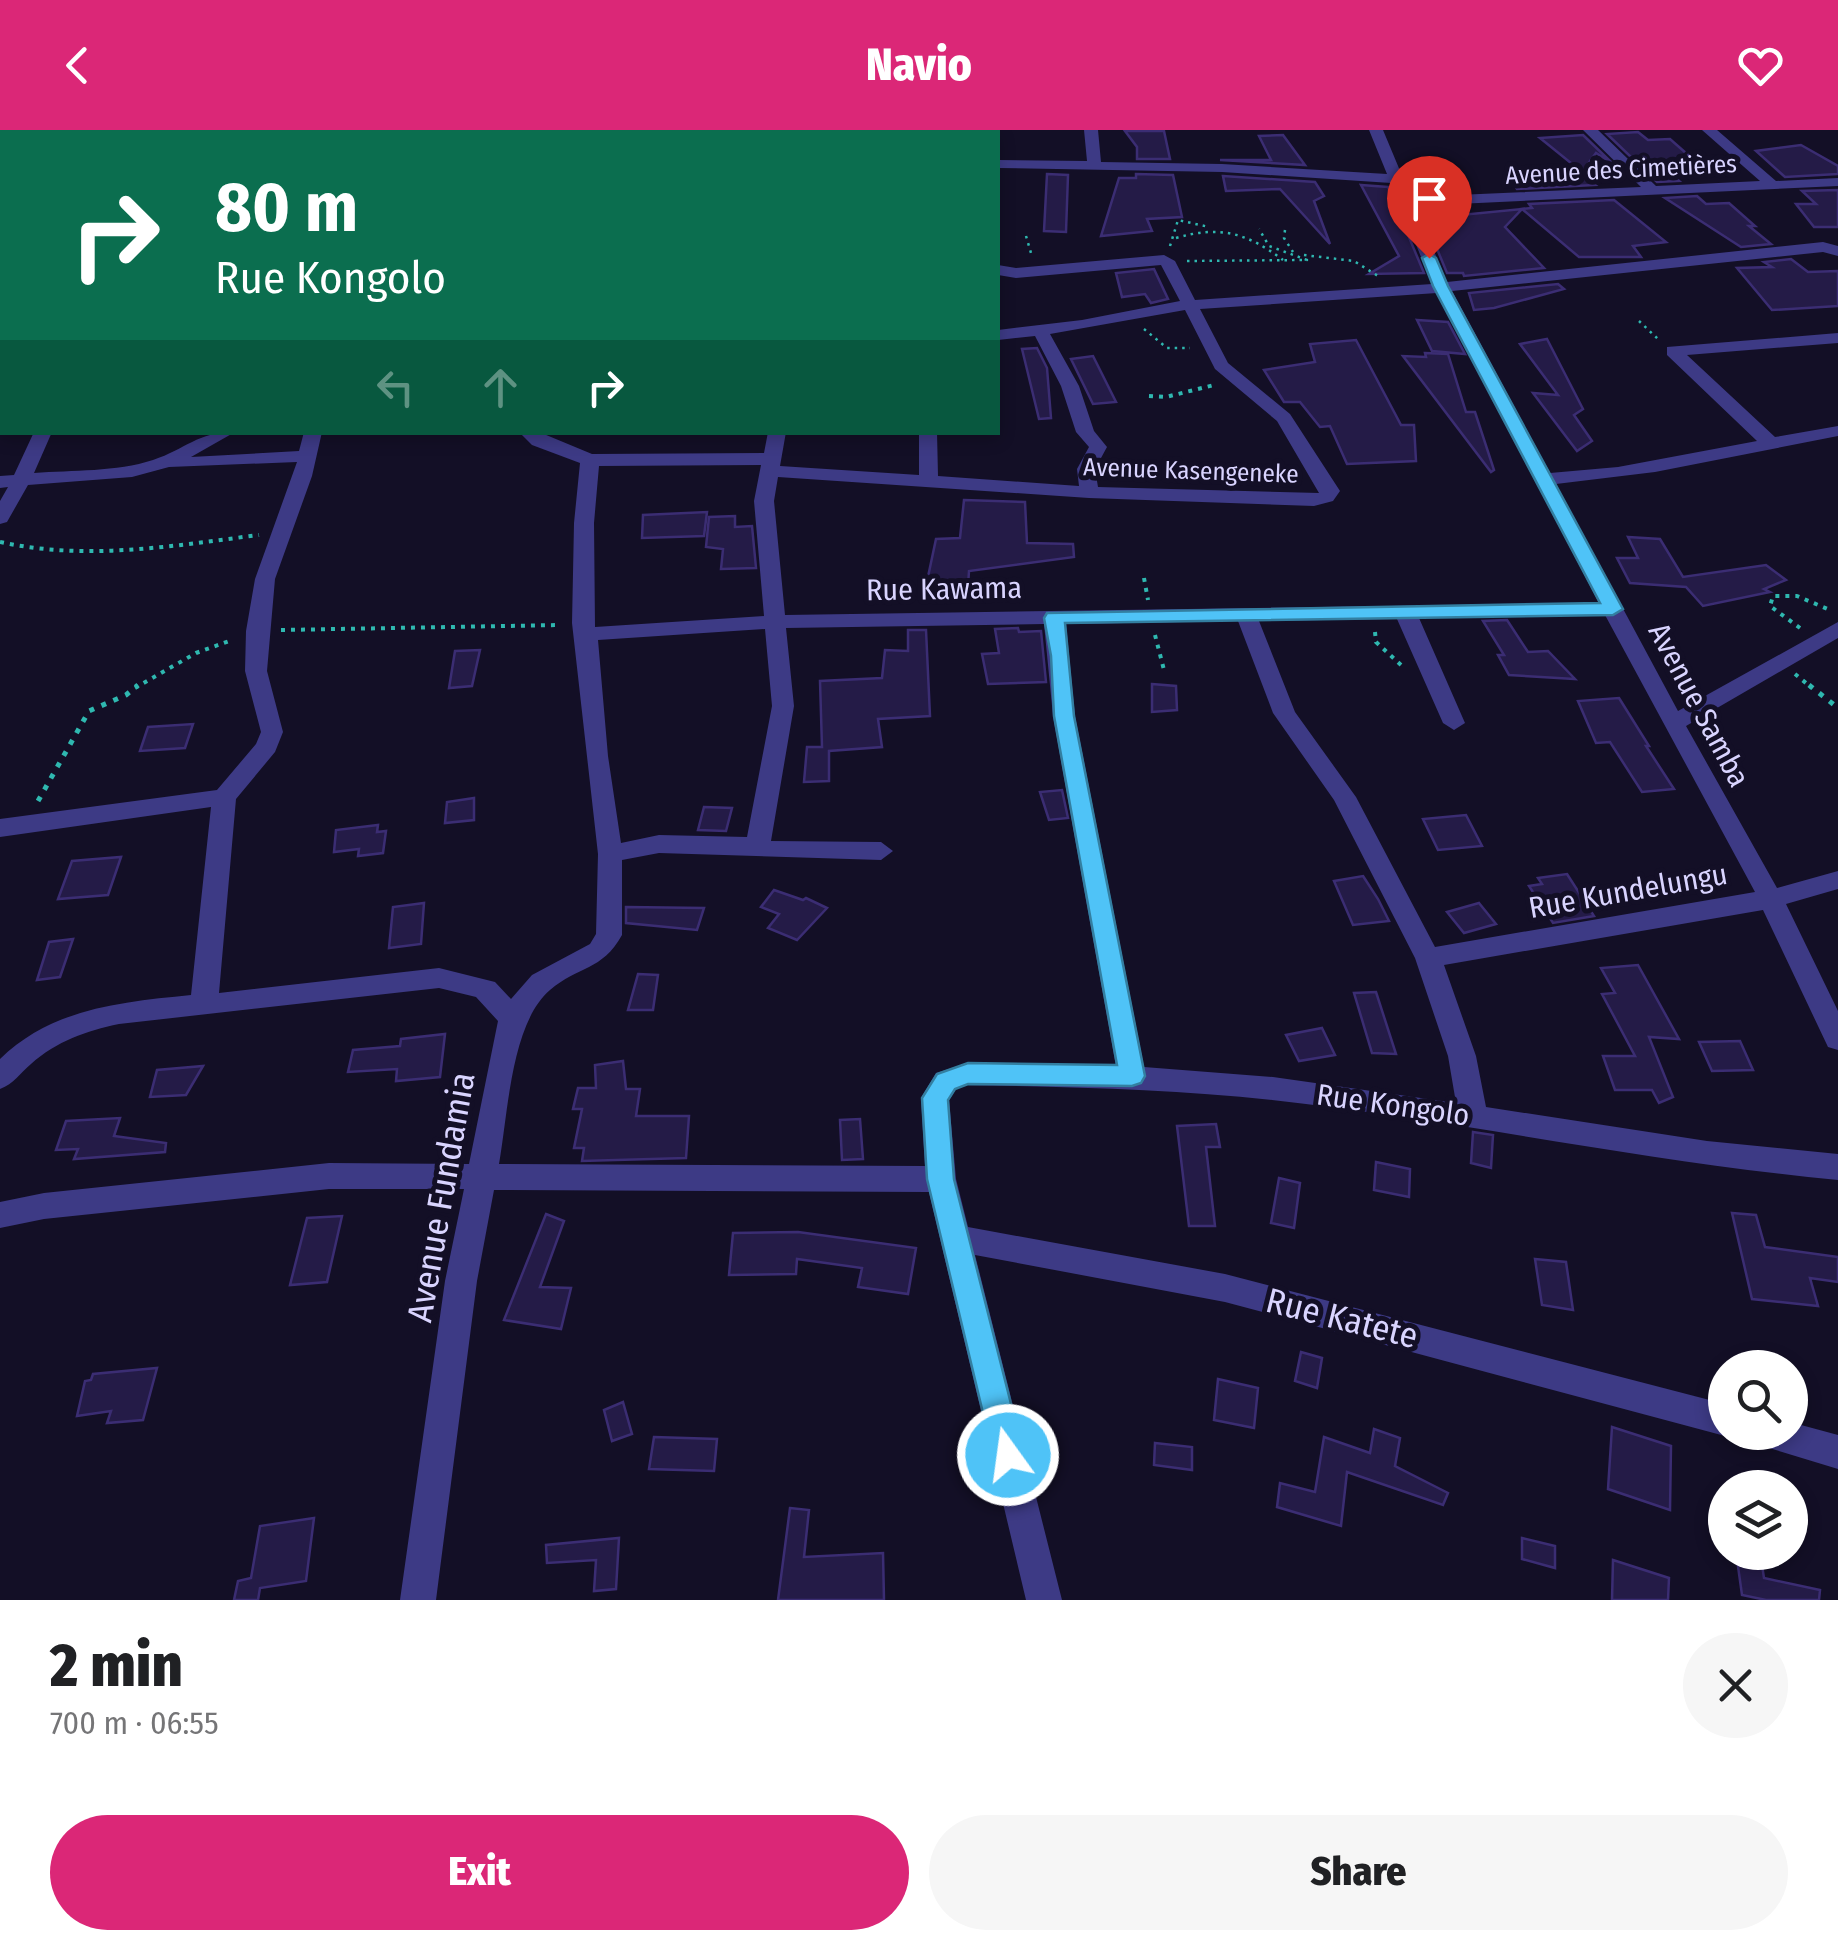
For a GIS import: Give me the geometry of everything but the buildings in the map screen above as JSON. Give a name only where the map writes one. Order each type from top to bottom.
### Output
[{"type":"street","points":[[1090,130],[1094,164]]},
{"type":"street","name":"Avenue Samba","points":[[1376,130],[1440,286],[1672,722],[1771,899],[1838,1040]]},
{"type":"street","points":[[1590,130],[1650,190]]},
{"type":"street","points":[[1710,130],[1770,183]]},
{"type":"street","points":[[1000,164],[1094,164],[1397,180]]},
{"type":"street","name":"Avenue des Cimetières","points":[[1407,202],[1838,182]]},
{"type":"street","points":[[1000,335],[1188,305],[1390,294],[1823,247],[1838,251]]},
{"type":"street","points":[[1000,270],[1016,273],[1150,259],[1170,264]]},
{"type":"street","name":"Avenue Kasengeneke","points":[[590,460],[772,465],[1089,492],[1326,498],[1330,491],[1284,418],[1237,382],[1211,347],[1170,264]]},
{"type":"street","points":[[1040,330],[1070,386],[1085,432],[1098,448],[1086,469],[1089,492]]},
{"type":"street","points":[[1770,442],[1673,351],[1838,338]]},
{"type":"street","points":[[1543,479],[1626,474],[1770,442],[1838,432]]},
{"type":"street","points":[[0,518],[10,482],[41,435]]},
{"type":"street","points":[[163,463],[220,435]]},
{"type":"street","points":[[531,435],[590,460],[584,523],[585,629],[596,756],[610,854],[659,844],[881,851]]},
{"type":"street","points":[[758,846],[783,706],[764,501],[777,435]]},
{"type":"street","points":[[928,435],[928,480]]},
{"type":"street","points":[[10,482],[132,471],[163,463],[311,444],[265,579],[256,671],[272,732],[267,746],[224,797],[204,1005]]},
{"type":"street","name":"Rue Kawama","points":[[585,629],[773,622],[1613,609]]},
{"type":"street","points":[[1406,614],[1454,722]]},
{"type":"street","points":[[1248,616],[1284,713],[1344,797],[1428,958],[1462,1056],[1473,1117]]},
{"type":"street","points":[[1054,618],[1061,656],[1064,716],[1132,1076]]},
{"type":"street","points":[[1672,722],[1829,634]]},
{"type":"street","points":[[0,828],[224,797]]},
{"type":"street","name":"Avenue Fundamia","points":[[418,1600],[461,1282],[512,1018],[542,982],[599,951],[609,935],[610,854]]},
{"type":"street","name":"Rue Kundelungu","points":[[1428,958],[1771,899],[1838,880]]},
{"type":"street","points":[[0,1076],[60,1027],[90,1017],[439,978],[485,990],[512,1018]]},
{"type":"street","name":"Rue Kongolo","points":[[941,1179],[935,1098],[946,1082],[968,1074],[1132,1076],[1314,1093],[1725,1158],[1838,1167]]},
{"type":"street","points":[[0,1215],[44,1206],[329,1176],[941,1179],[1044,1600]]},
{"type":"street","name":"Rue Katete","points":[[954,1238],[1225,1288],[1708,1416]]},
{"type":"street","points":[[1808,1443],[1838,1452]]},
{"type":"path","points":[[1178,220],[1185,218],[1223,228],[1301,255],[1334,257],[1369,266],[1390,294]]},
{"type":"path","points":[[1173,239],[1209,227]]},
{"type":"path","points":[[1259,229],[1284,262]]},
{"type":"path","points":[[1286,230],[1284,238],[1293,252]]},
{"type":"path","points":[[1170,264],[1307,260],[1301,255]]},
{"type":"path","points":[[1134,314],[1147,336],[1167,348],[1211,347]]},
{"type":"path","points":[[1149,396],[1166,397],[1237,382]]},
{"type":"path","points":[[0,542],[30,550],[96,554],[194,546],[209,540],[284,532]]},
{"type":"path","points":[[1829,634],[1770,606],[1773,596],[1797,596],[1838,614]]},
{"type":"path","points":[[1371,614],[1376,642],[1414,672]]},
{"type":"path","points":[[1780,664],[1838,708]]},
{"type":"route","points":[[1008,1455],[941,1179],[935,1098],[946,1082],[968,1074],[1132,1076],[1064,716],[1061,656],[1054,618],[1613,609],[1440,286],[1429,258]]}]
